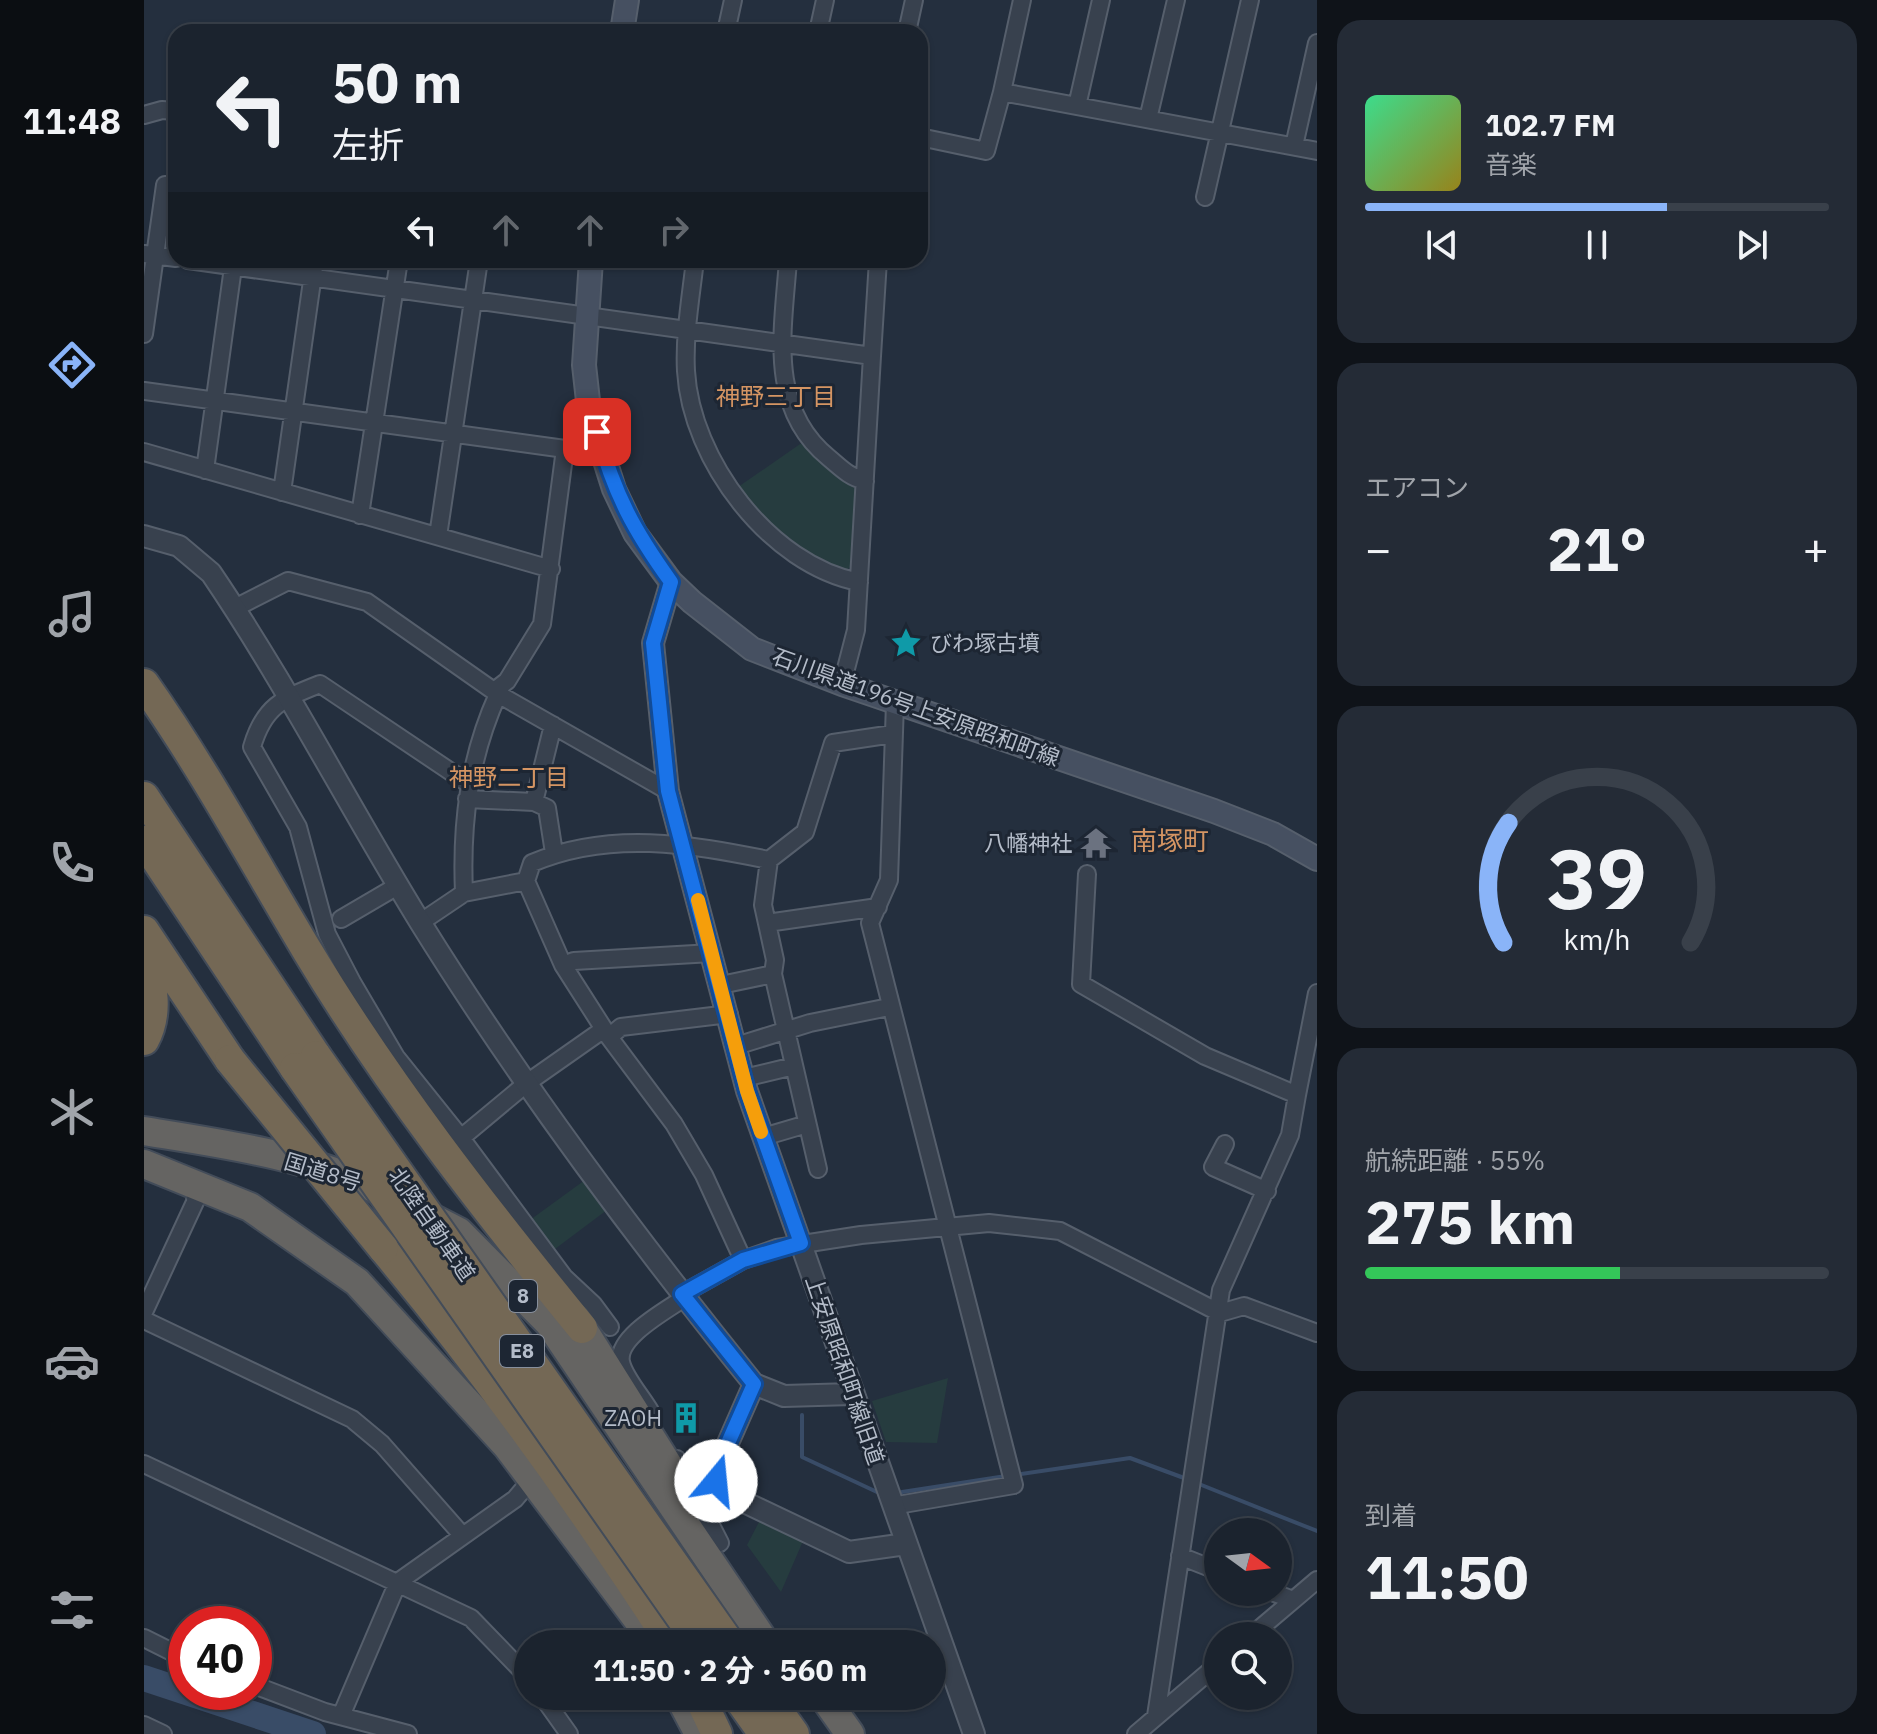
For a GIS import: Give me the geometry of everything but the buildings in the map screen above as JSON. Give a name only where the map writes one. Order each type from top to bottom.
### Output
[{"type":"highway","points":[[144,684],[249,850],[308,953],[401,1094],[463,1179],[596,1327],[666,1464]]},
{"type":"highway","name":"北陸自動車道","points":[[144,797],[306,1062],[691,1630]]},
{"type":"highway","name":"北陸自動車道","points":[[144,841],[720,1630]]},
{"type":"highway","points":[[144,931],[230,1060],[383,1248],[495,1394],[649,1630]]},
{"type":"highway","points":[[144,958],[153,994],[152,1015],[144,1040]]},
{"type":"highway","name":"国道8号","points":[[144,1131],[213,1143],[353,1177],[459,1232],[549,1323],[757,1630]]},
{"type":"highway","points":[[144,1164],[250,1207],[357,1282],[507,1446]]},
{"type":"highway","points":[[383,1248],[507,1446],[648,1630]]},
{"type":"highway","points":[[549,1323],[568,1340],[666,1464],[777,1630]]},
{"type":"highway","points":[[686,1710],[699,1734]]},
{"type":"highway","points":[[707,1710],[717,1734]]},
{"type":"highway","points":[[713,1710],[734,1734]]},
{"type":"highway","points":[[747,1710],[764,1734]]},
{"type":"highway","points":[[777,1710],[794,1734]]},
{"type":"highway","points":[[816,1710],[840,1732]]},
{"type":"highway","points":[[830,1710],[840,1732]]},
{"type":"main road","points":[[623,24],[627,0]]},
{"type":"main road","name":"石川県道196号上安原昭和町線","points":[[590,268],[584,365],[589,410],[614,489],[635,533],[671,582],[752,649],[895,703],[1214,811],[1273,834],[1317,859]]},
{"type":"street","points":[[728,24],[733,0]]},
{"type":"street","points":[[820,24],[825,0]]},
{"type":"street","points":[[909,24],[914,0]]},
{"type":"street","points":[[928,139],[986,151],[1022,0]]},
{"type":"street","points":[[1077,106],[1101,0]]},
{"type":"street","points":[[1148,119],[1176,0]]},
{"type":"street","points":[[1205,197],[1250,0]]},
{"type":"street","points":[[1294,146],[1317,43]]},
{"type":"street","points":[[1002,92],[1317,151]]},
{"type":"street","points":[[144,115],[168,110]]},
{"type":"street","points":[[144,334],[150,255],[165,185]]},
{"type":"street","points":[[205,470],[233,268]]},
{"type":"street","points":[[260,268],[395,290],[585,317],[689,328],[872,356]]},
{"type":"street","points":[[282,492],[314,268]]},
{"type":"street","points":[[360,515],[398,268]]},
{"type":"street","points":[[438,536],[478,268]]},
{"type":"street","points":[[694,268],[686,372],[695,414],[715,468],[744,508],[786,548],[825,571],[859,582]]},
{"type":"street","points":[[787,268],[782,343],[784,387],[791,413],[811,444],[851,478],[865,481]]},
{"type":"street","points":[[842,684],[856,630],[878,268]]},
{"type":"street","points":[[144,391],[565,449],[597,432]]},
{"type":"street","points":[[464,893],[468,791],[496,692],[507,681],[542,624],[565,449]]},
{"type":"street","points":[[144,452],[551,569]]},
{"type":"street","points":[[144,536],[179,546],[211,573],[235,608],[421,922],[527,1083],[682,1295],[754,1384],[784,1396],[852,1394]]},
{"type":"street","points":[[235,608],[288,581],[367,602],[496,692],[668,791]]},
{"type":"street","name":"上安原昭和町線旧道","points":[[671,582],[653,643],[668,791],[744,1078],[763,1137],[974,1734]]},
{"type":"street","points":[[554,853],[547,808],[534,802],[468,791],[320,684],[287,697],[261,718],[252,747],[298,827],[327,934],[345,970],[396,1057],[461,1138],[564,1277],[593,1304],[596,1327],[606,1338],[625,1336],[682,1295],[743,1260],[801,1243],[989,1223],[1060,1231],[1220,1313],[1244,1306],[1317,1333]]},
{"type":"street","points":[[892,1506],[1014,1485],[945,1227],[870,923],[889,880],[895,703]]},
{"type":"street","points":[[534,802],[553,725]]},
{"type":"street","points":[[818,1169],[773,974],[775,960],[763,905],[769,860],[805,832],[833,743],[893,734]]},
{"type":"street","points":[[743,1260],[704,1175],[674,1124],[606,1033],[563,965],[526,881],[532,863],[554,853],[640,841],[682,842],[769,860]]},
{"type":"street","points":[[1087,874],[1081,984],[1205,1056],[1297,1095]]},
{"type":"street","points":[[421,922],[464,893],[526,881]]},
{"type":"street","points":[[341,919],[399,885]]},
{"type":"street","points":[[767,923],[878,907]]},
{"type":"street","points":[[563,965],[712,953]]},
{"type":"street","points":[[721,985],[773,974]]},
{"type":"street","points":[[1156,1716],[1220,1313],[1221,1290],[1290,1135],[1317,993]]},
{"type":"street","points":[[736,1046],[786,1033],[810,1023],[889,1007]]},
{"type":"street","points":[[461,1138],[527,1083],[606,1033],[621,1027],[729,1014]]},
{"type":"street","points":[[744,1078],[794,1066]]},
{"type":"street","points":[[763,1137],[807,1124]]},
{"type":"street","points":[[1225,1144],[1213,1167],[1267,1191]]},
{"type":"street","points":[[144,1312],[195,1202],[196,1183]]},
{"type":"street","points":[[682,1295],[635,1333],[623,1349],[621,1362],[686,1474],[720,1543]]},
{"type":"street","points":[[144,1320],[352,1419],[382,1444],[462,1535]]},
{"type":"street","points":[[754,1384],[717,1468],[719,1490],[849,1552],[906,1544]]},
{"type":"street","points":[[144,1464],[471,1618],[514,1663]]},
{"type":"street","points":[[341,1716],[398,1582],[515,1499],[532,1479]]},
{"type":"street","points":[[1180,1556],[1204,1565]]},
{"type":"street","points":[[1267,1622],[1317,1580]]},
{"type":"street","points":[[144,1638],[168,1650]]},
{"type":"street","points":[[1136,1734],[1204,1676]]},
{"type":"street","points":[[272,1691],[341,1716],[408,1734]]},
{"type":"street","points":[[552,1710],[569,1734]]},
{"type":"street","points":[[144,1725],[163,1734]]},
{"type":"green space","points":[[803,442],[827,467],[855,488],[853,564],[847,570],[830,564],[786,538],[738,487]]},
{"type":"green space","points":[[585,1180],[607,1210],[551,1252],[530,1220]]},
{"type":"green space","points":[[948,1378],[937,1443],[886,1442],[872,1401]]},
{"type":"green space","points":[[759,1522],[803,1541],[781,1592],[747,1545]]},
{"type":"waterway","points":[[802,1415],[802,1457],[877,1492]]},
{"type":"waterway","points":[[1015,1475],[1130,1458],[1184,1478]]},
{"type":"waterway","points":[[902,1492],[1006,1476]]},
{"type":"waterway","points":[[1199,1484],[1317,1531]]},
{"type":"waterway","points":[[144,1678],[313,1734]]},
{"type":"slow traffic","points":[[698,900],[747,1091],[761,1132]]},
{"type":"place","name":"びわ塚古墳","points":[[906,643]]},
{"type":"place","name":"八幡神社","points":[[1096,843]]},
{"type":"place","name":"ZAOH","points":[[686,1418]]},
{"type":"district","name":"神野三丁目","points":[[776,397]]},
{"type":"district","name":"神野二丁目","points":[[509,778]]},
{"type":"district","name":"南塚町","points":[[1170,841]]},
{"type":"route","points":[[597,432],[614,489],[635,533],[671,582],[653,643],[668,791],[747,1091],[801,1243],[743,1260],[682,1294],[754,1384],[717,1468],[716,1481]]}]
